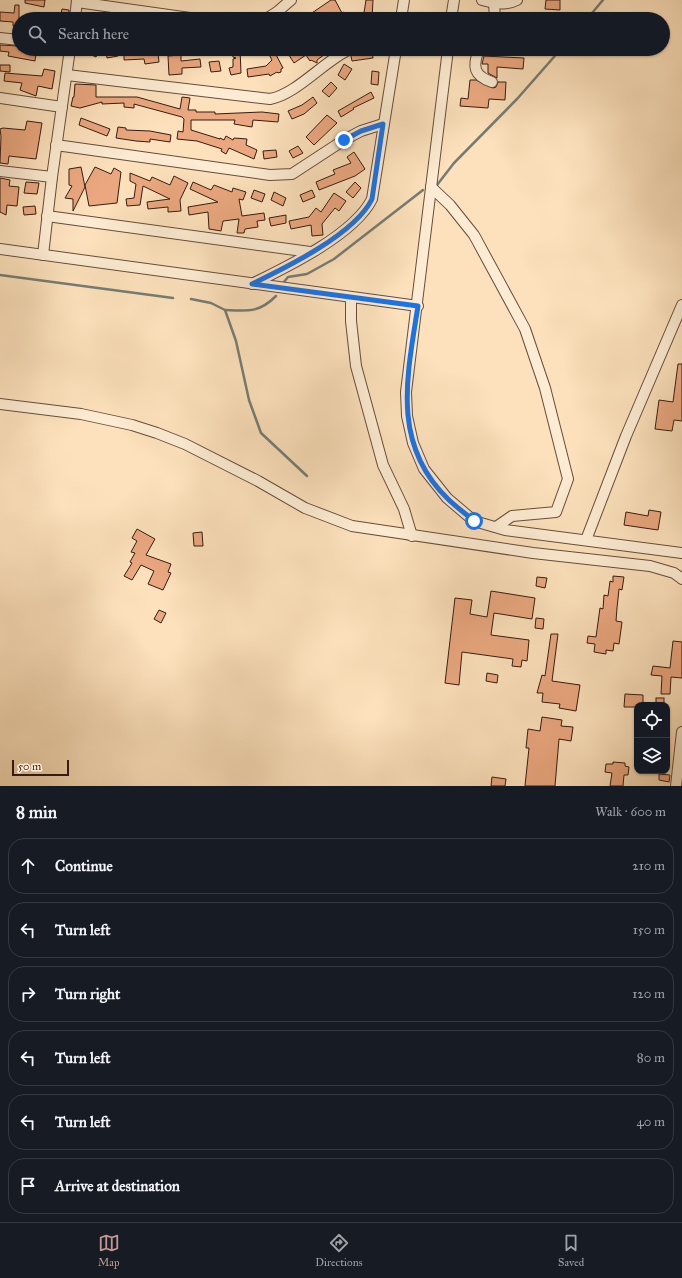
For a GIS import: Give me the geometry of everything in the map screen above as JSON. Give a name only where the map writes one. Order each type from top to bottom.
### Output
[{"type":"street","points":[[277,12],[291,0]]},
{"type":"street","points":[[402,12],[404,0]]},
{"type":"street","points":[[452,12],[454,0]]},
{"type":"street","points":[[482,0],[494,3],[510,4],[517,0]]},
{"type":"street","points":[[76,12],[77,1],[150,12]]},
{"type":"street","points":[[494,3],[495,12]]},
{"type":"street","points":[[0,38],[12,39]]},
{"type":"street","points":[[43,255],[56,145],[69,56]]},
{"type":"street","points":[[67,75],[270,99],[276,98],[289,91],[340,56]]},
{"type":"street","points":[[252,284],[284,269],[310,252],[359,218],[367,208],[372,199],[395,56]]},
{"type":"street","points":[[447,56],[418,306],[406,392],[407,416],[413,443],[424,469],[447,498],[474,521],[496,527],[682,553]]},
{"type":"street","points":[[477,56],[475,66],[477,74],[483,79],[492,82]]},
{"type":"street","points":[[0,98],[62,106]]},
{"type":"street","points":[[56,145],[270,175],[292,174],[344,140],[361,131],[383,124]]},
{"type":"street","points":[[0,171],[52,178]]},
{"type":"street","points":[[431,187],[450,204],[474,235],[525,329],[545,388],[568,479],[556,512],[512,516],[496,527]]},
{"type":"street","points":[[47,216],[310,252]]},
{"type":"street","points":[[0,249],[418,306]]},
{"type":"street","points":[[352,297],[351,321],[356,366],[383,465],[404,509],[412,536]]},
{"type":"street","points":[[586,540],[626,436],[682,305]]},
{"type":"street","points":[[0,404],[81,414],[132,425],[157,433],[185,444],[258,481],[305,508],[352,526],[534,553],[650,566],[674,573],[682,579]]},
{"type":"street","points":[[676,786],[682,732]]},
{"type":"building","points":[[25,0],[45,0],[44,7],[25,3]]},
{"type":"building","points":[[331,0],[335,0],[341,12],[330,12],[313,12]]},
{"type":"building","points":[[366,0],[373,0],[372,12],[364,12]]},
{"type":"building","points":[[546,0],[560,0],[560,10],[545,9]]},
{"type":"building","points":[[15,5],[19,5],[19,12],[14,12]]},
{"type":"building","points":[[62,9],[69,10],[69,12],[61,12]]},
{"type":"building","points":[[0,12],[12,13],[12,22],[0,21]]},
{"type":"building","points":[[0,45],[12,46],[12,56],[36,56],[35,61],[8,56],[9,52],[0,51]]},
{"type":"building","points":[[107,56],[118,56],[107,58]]},
{"type":"building","points":[[124,56],[158,56],[159,62],[145,64],[144,59],[124,60]]},
{"type":"building","points":[[168,56],[181,56],[181,61],[200,59],[201,67],[182,68],[182,74],[169,75]]},
{"type":"building","points":[[240,56],[241,73],[231,75],[229,68],[233,67],[233,59],[236,58],[233,57]]},
{"type":"building","points":[[270,56],[277,56],[283,68],[281,69],[281,72],[277,72],[270,76],[269,74],[248,77],[247,69],[266,66],[272,60]]},
{"type":"building","points":[[290,56],[304,56],[294,63]]},
{"type":"building","points":[[307,56],[322,56],[317,60],[317,63],[311,60],[310,61]]},
{"type":"building","points":[[351,56],[373,56],[373,58],[352,61]]},
{"type":"building","points":[[484,56],[524,58],[523,69],[497,67],[497,78],[488,73],[488,64],[482,64]]},
{"type":"building","points":[[219,61],[221,71],[211,72],[209,62]]},
{"type":"building","points":[[344,64],[352,69],[345,80],[338,75]]},
{"type":"building","points":[[0,65],[10,65],[10,72],[0,71]]},
{"type":"building","points":[[44,69],[55,71],[52,89],[38,86],[36,96],[20,90],[22,83],[4,81],[5,73],[42,76]]},
{"type":"building","points":[[372,71],[379,72],[378,85],[371,84]]},
{"type":"building","points":[[470,80],[476,80],[493,88],[496,87],[498,82],[506,82],[505,100],[489,99],[488,108],[460,106],[461,98],[468,99]]},
{"type":"building","points":[[331,82],[337,88],[329,97],[322,91]]},
{"type":"building","points":[[75,84],[96,85],[96,97],[137,97],[180,109],[182,97],[190,98],[188,110],[196,110],[196,112],[215,112],[215,114],[262,112],[279,114],[278,122],[253,120],[252,127],[234,124],[235,120],[191,120],[191,130],[224,140],[226,136],[233,140],[234,138],[247,139],[246,145],[257,150],[254,159],[229,148],[226,154],[221,151],[222,149],[197,141],[177,139],[178,131],[183,132],[184,119],[182,117],[134,104],[134,108],[124,107],[124,103],[102,104],[102,102],[80,108],[71,106],[74,97]]},
{"type":"building","points":[[371,92],[374,98],[353,108],[354,109],[341,117],[338,111]]},
{"type":"building","points":[[313,97],[317,103],[304,114],[292,119],[288,111],[302,105]]},
{"type":"building","points":[[327,115],[337,123],[314,145],[306,137]]},
{"type":"building","points":[[81,118],[110,129],[107,136],[79,125]]},
{"type":"building","points":[[27,121],[42,123],[36,159],[9,156],[8,164],[0,163],[0,129],[25,130]]},
{"type":"building","points":[[118,127],[126,128],[126,130],[150,131],[171,135],[170,142],[150,139],[150,142],[136,141],[116,138]]},
{"type":"building","points":[[298,146],[303,153],[293,158],[289,151]]},
{"type":"building","points":[[276,150],[277,157],[264,159],[263,151]]},
{"type":"building","points":[[354,152],[365,169],[355,176],[319,190],[316,182],[335,174],[333,170],[351,163],[347,157]]},
{"type":"building","points":[[81,167],[85,187],[73,211],[73,199],[65,198],[72,186],[69,185],[69,169]]},
{"type":"building","points":[[95,167],[111,174],[114,168],[121,172],[117,203],[89,206],[85,185]]},
{"type":"building","points":[[130,173],[150,181],[152,177],[170,185],[174,176],[188,183],[180,200],[181,211],[168,212],[168,207],[148,209],[147,202],[170,199],[143,186],[140,205],[127,206],[126,199],[134,198],[136,184],[130,181]]},
{"type":"building","points":[[0,178],[10,180],[9,186],[19,187],[17,206],[7,205],[6,215],[0,212]]},
{"type":"building","points":[[26,182],[39,183],[37,194],[24,193]]},
{"type":"building","points":[[193,182],[211,190],[214,185],[232,192],[233,188],[246,192],[243,200],[239,199],[242,216],[264,213],[265,220],[257,221],[258,227],[245,229],[244,233],[237,233],[239,219],[223,221],[221,231],[209,229],[208,212],[189,215],[188,207],[218,202],[190,189]]},
{"type":"building","points":[[355,182],[361,188],[353,198],[346,192]]},
{"type":"building","points":[[254,190],[265,194],[262,202],[251,198]]},
{"type":"building","points":[[312,190],[315,197],[303,202],[300,195]]},
{"type":"building","points":[[274,192],[286,198],[283,206],[271,200]]},
{"type":"building","points":[[334,193],[346,201],[339,211],[335,208],[322,224],[323,235],[312,236],[311,225],[291,229],[289,221],[309,217],[316,208],[321,212]]},
{"type":"building","points":[[35,206],[36,214],[24,215],[23,207]]},
{"type":"building","points":[[286,215],[286,223],[271,226],[269,218]]},
{"type":"building","points":[[678,364],[682,364],[682,421],[674,420],[672,431],[655,429],[659,400],[673,402]]},
{"type":"building","points":[[649,510],[661,512],[658,530],[624,525],[626,512],[648,516]]},
{"type":"building","points":[[137,529],[155,539],[146,555],[171,564],[168,572],[171,573],[163,590],[148,584],[154,571],[141,565],[132,580],[124,576],[132,563],[130,562],[135,553],[131,552],[137,541],[132,538]]},
{"type":"building","points":[[202,532],[203,546],[194,546],[193,533]]},
{"type":"building","points":[[613,576],[624,577],[622,590],[619,589],[616,621],[622,622],[619,644],[614,643],[613,651],[606,650],[606,654],[594,652],[595,644],[587,643],[588,636],[596,637],[600,608],[603,609],[604,595],[608,596],[610,581],[613,582]]},
{"type":"building","points":[[537,577],[547,578],[545,588],[536,586]]},
{"type":"building","points":[[491,591],[535,598],[532,619],[494,613],[491,635],[529,640],[527,661],[522,660],[521,667],[512,666],[513,659],[462,652],[459,685],[445,683],[455,598],[472,600],[470,614],[487,617]]},
{"type":"building","points":[[159,610],[166,613],[161,623],[154,619]]},
{"type":"building","points":[[536,618],[544,619],[543,629],[535,628]]},
{"type":"building","points":[[551,634],[558,634],[552,681],[580,685],[576,711],[559,708],[560,704],[542,702],[543,693],[537,693],[542,675],[545,676]]},
{"type":"building","points":[[673,641],[682,642],[682,678],[671,677],[670,694],[661,694],[662,676],[651,675],[653,666],[670,668]]},
{"type":"building","points":[[487,673],[498,675],[497,683],[486,681]]},
{"type":"building","points":[[625,694],[643,695],[643,702],[634,702],[634,707],[624,707]]},
{"type":"building","points":[[656,698],[664,698],[664,702],[656,702]]},
{"type":"building","points":[[542,717],[562,720],[561,726],[573,727],[571,741],[559,739],[555,786],[525,786],[529,748],[526,748],[528,729],[540,731]]},
{"type":"building","points":[[613,762],[625,763],[625,766],[629,767],[628,775],[624,775],[623,786],[610,786],[612,773],[605,772],[606,764],[613,764]]},
{"type":"building","points":[[659,774],[670,775],[669,782],[659,780]]},
{"type":"building","points":[[492,777],[506,779],[505,786],[491,786]]},
{"type":"waterway","points":[[593,12],[603,0]]},
{"type":"waterway","points":[[437,185],[454,163],[517,99],[555,56]]},
{"type":"waterway","points":[[284,282],[288,277],[307,274],[334,259],[423,190]]},
{"type":"waterway","points":[[0,275],[173,298]]},
{"type":"waterway","points":[[225,310],[253,310],[264,306],[276,296]]},
{"type":"waterway","points":[[191,299],[211,303],[225,310],[236,341],[249,400],[261,433],[307,476]]},
{"type":"route","points":[[344,140],[361,131],[383,124],[372,199],[367,208],[359,218],[322,245],[284,269],[252,284],[418,306],[406,392],[407,416],[413,443],[424,469],[447,498],[474,521]]}]
